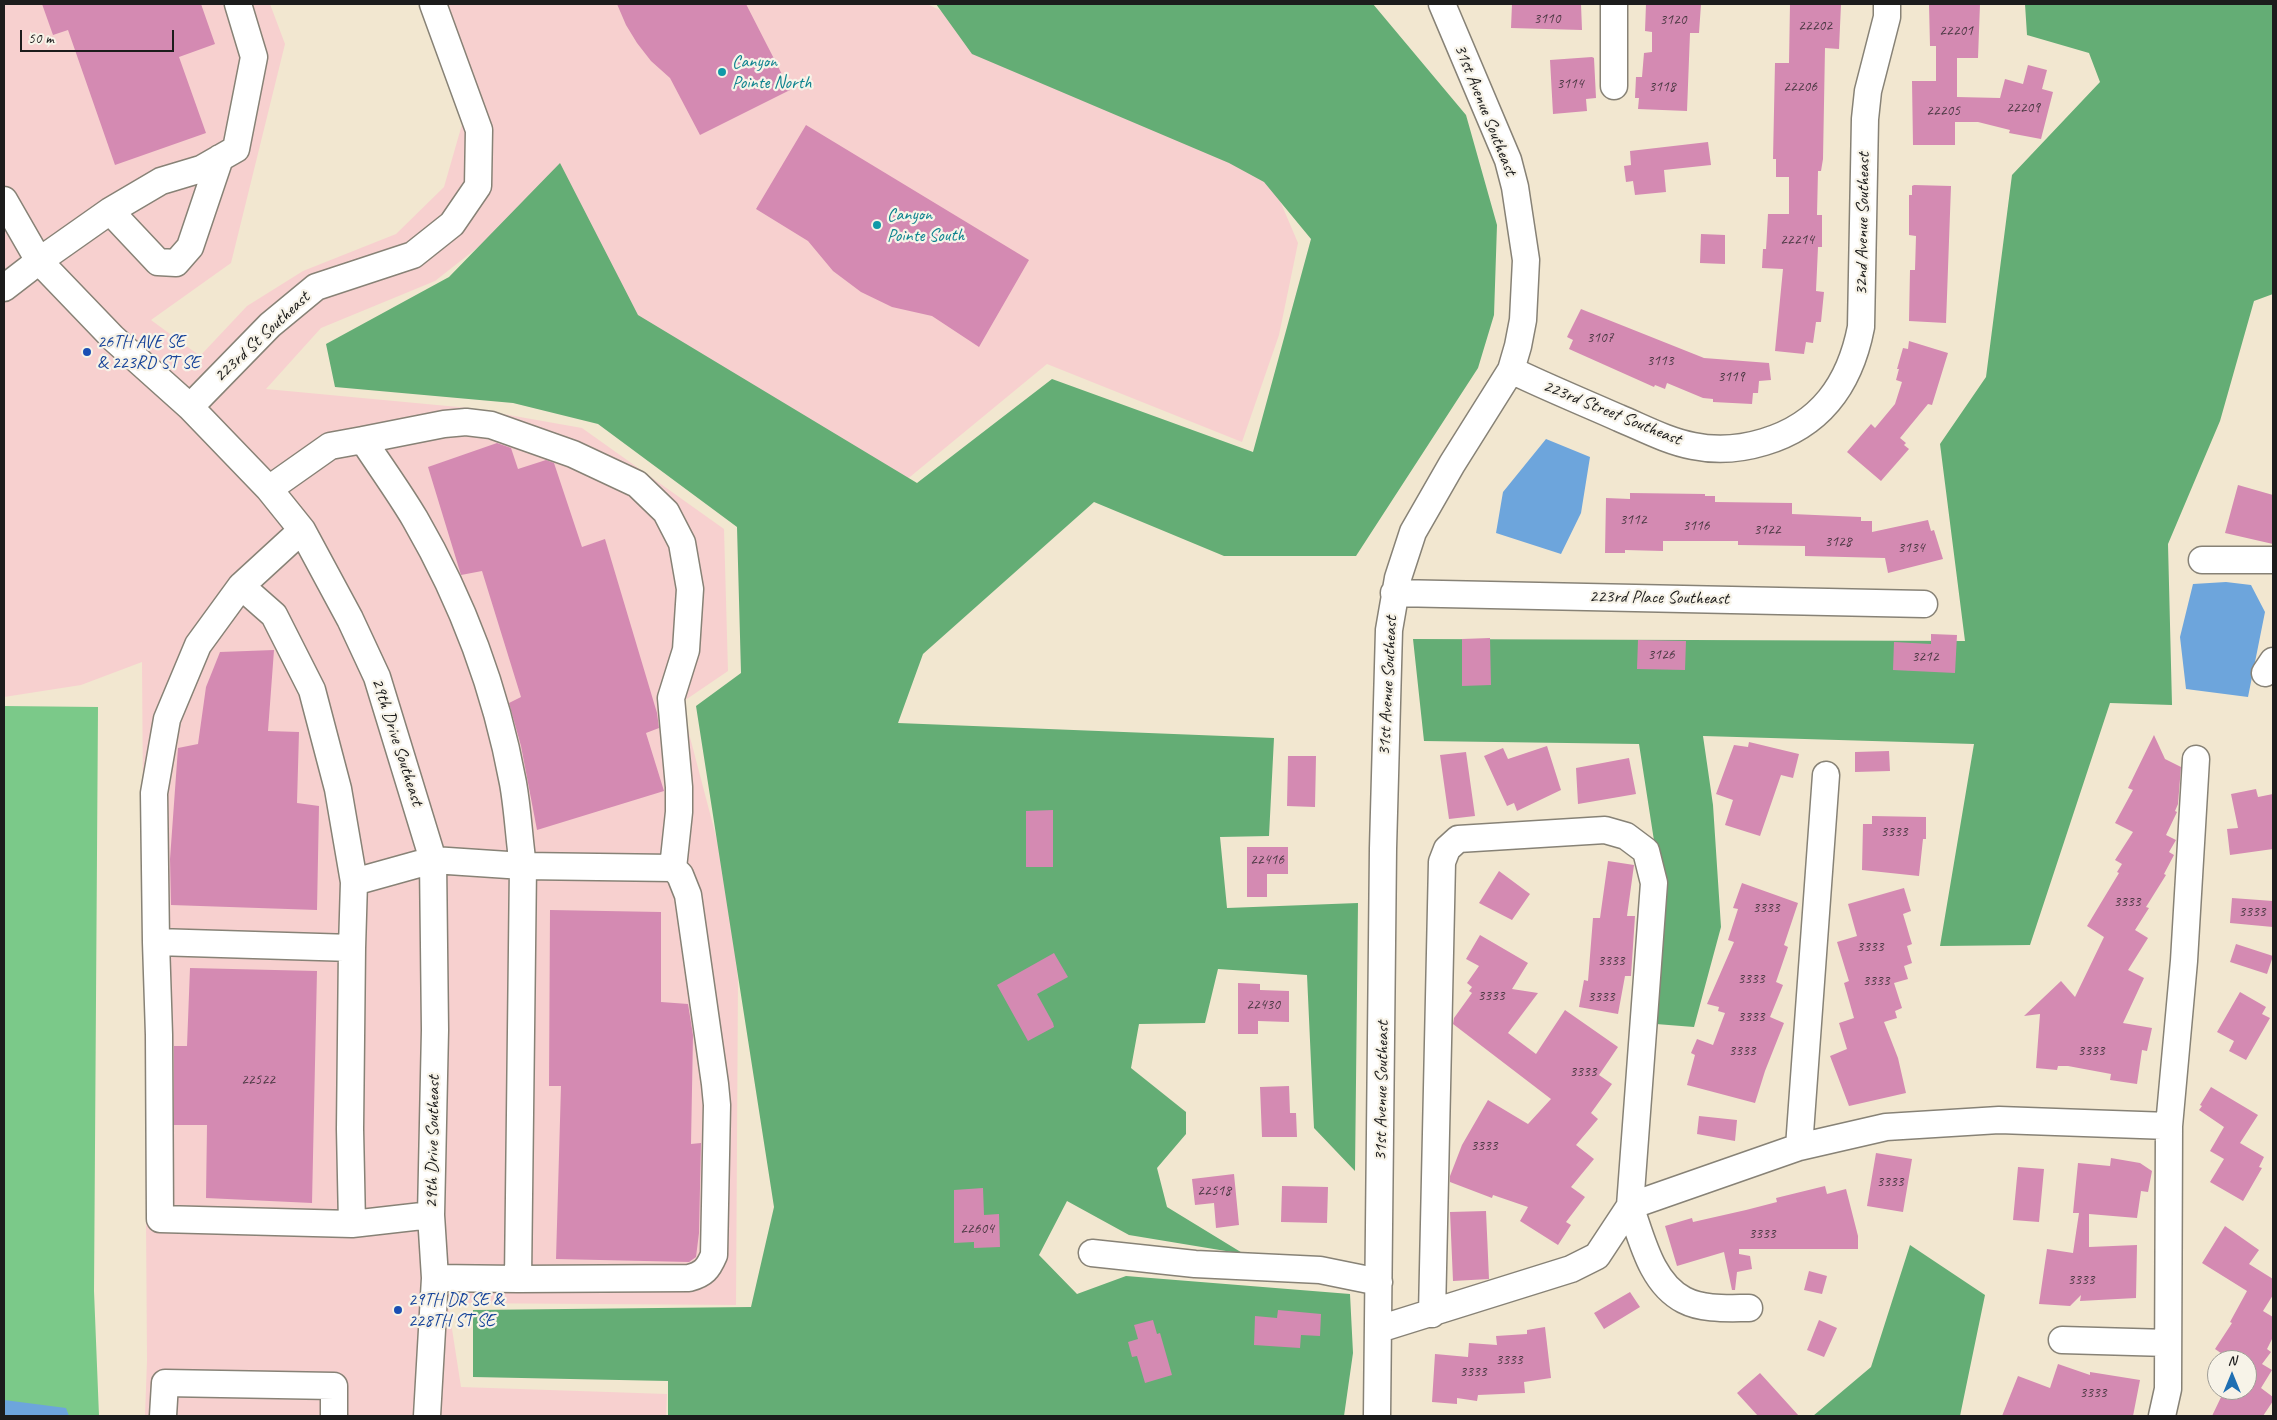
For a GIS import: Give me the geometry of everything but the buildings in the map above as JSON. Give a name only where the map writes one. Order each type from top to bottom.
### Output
[{"type":"street","points":[[4,288],[110,211],[161,181],[201,169],[236,149],[254,57],[238,4]]},
{"type":"street","name":"223rd St Southeast","points":[[190,407],[270,325],[316,287],[413,255],[452,224],[478,186],[479,130],[434,4]]},
{"type":"street","name":"31st Avenue Southeast","points":[[1377,1416],[1386,683],[1389,630],[1394,593],[1413,532],[1452,464],[1511,370],[1520,338],[1526,288],[1526,260],[1515,187],[1508,160],[1486,104],[1442,4]]},
{"type":"street","points":[[1614,4],[1614,86]]},
{"type":"street","name":"32nd Avenue Southeast","points":[[1801,427],[1817,414],[1840,386],[1856,351],[1861,327],[1865,119],[1868,91],[1887,17],[1887,4]]},
{"type":"street","points":[[110,211],[158,262],[176,263],[190,247],[220,158]]},
{"type":"street","name":"29th Drive Southeast","points":[[4,200],[39,261],[113,338],[190,407],[269,488],[302,530],[350,619],[378,677],[433,860],[435,1030],[431,1215],[435,1278],[427,1416]]},
{"type":"street","name":"223rd Street Southeast","points":[[1511,370],[1654,433],[1693,446],[1720,449],[1752,446],[1785,435],[1801,427]]},
{"type":"street","points":[[269,488],[330,446],[466,422],[491,425],[573,454],[637,484],[666,512],[682,543],[690,589],[686,650],[671,698],[679,787],[679,812],[673,868]]},
{"type":"street","points":[[363,440],[415,519],[464,616],[482,666],[502,736],[513,784],[523,866],[518,1279]]},
{"type":"street","points":[[302,530],[241,586],[198,645],[167,719],[154,793],[159,1035],[160,1219],[352,1224],[431,1215]]},
{"type":"street","points":[[2202,560],[2273,560]]},
{"type":"street","points":[[241,586],[274,615],[312,690],[338,789],[354,882],[350,1128],[352,1224]]},
{"type":"street","name":"223rd Place Southeast","points":[[1394,593],[1924,604]]},
{"type":"street","points":[[2162,1416],[2168,1389],[2169,1126],[2184,961],[2196,759]]},
{"type":"street","points":[[1799,1147],[1826,775]]},
{"type":"street","points":[[1432,1314],[1442,862],[1447,849],[1458,839],[1605,830],[1626,836],[1646,851],[1654,883],[1630,1206],[1650,1258],[1664,1285],[1685,1301],[1714,1307],[1749,1308]]},
{"type":"street","points":[[354,882],[433,860],[523,866],[673,868],[680,875],[689,902],[716,1091],[714,1255],[709,1268],[701,1275],[689,1278],[435,1278]]},
{"type":"street","points":[[156,942],[352,948]]},
{"type":"street","points":[[1379,1329],[1571,1269],[1597,1256],[1630,1206],[1799,1147],[1886,1127],[1999,1120],[2169,1126]]},
{"type":"street","points":[[1092,1252],[1195,1264],[1320,1270],[1379,1282]]},
{"type":"street","points":[[2062,1340],[2168,1343]]},
{"type":"street","points":[[163,1416],[165,1383],[334,1386],[334,1416]]},
{"type":"shaded area","points":[[4,4],[270,4],[285,44],[231,263],[151,320],[200,356],[247,306],[303,271],[396,234],[444,187],[465,114],[429,4],[927,4],[1264,163],[1298,243],[1279,335],[1242,442],[1047,364],[905,481],[626,322],[565,179],[435,281],[321,328],[266,389],[469,408],[582,428],[724,529],[728,671],[681,703],[728,882],[738,980],[736,1305],[448,1303],[461,1387],[667,1394],[666,1416],[145,1416],[147,1360],[142,662],[81,685],[4,697]]},
{"type":"green space","points":[[936,4],[1373,4],[1466,115],[1497,225],[1494,315],[1478,368],[1356,556],[1224,556],[1094,502],[923,654],[898,723],[1274,738],[1269,836],[1220,837],[1227,908],[1358,903],[1355,1171],[1314,1128],[1307,975],[1218,969],[1205,1023],[1139,1024],[1131,1068],[1186,1112],[1186,1134],[1157,1168],[1167,1207],[1244,1254],[1129,1235],[1067,1201],[1039,1255],[1077,1294],[1126,1276],[1350,1294],[1353,1353],[1344,1416],[668,1416],[668,1381],[473,1377],[473,1310],[751,1307],[774,1207],[696,706],[741,673],[737,527],[598,424],[513,403],[335,387],[326,344],[449,277],[560,163],[638,315],[917,483],[1052,379],[1253,452],[1311,239],[1264,182],[1229,163],[972,54]]},
{"type":"green space","points":[[2025,4],[2273,4],[2273,294],[2254,301],[2220,421],[2168,544],[2172,705],[2110,703],[2030,945],[1940,946],[1974,744],[1703,736],[1713,805],[1721,927],[1694,1027],[1656,1024],[1664,905],[1639,744],[1424,741],[1413,639],[1965,641],[1940,444],[1986,377],[2012,175],[2100,82],[2089,53],[2027,35]]},
{"type":"green space","points":[[4,706],[98,707],[94,1291],[99,1416],[4,1416]]},
{"type":"green space","points":[[1910,1245],[1985,1295],[1960,1416],[1813,1416],[1871,1367]]},
{"type":"water","points":[[1546,439],[1590,457],[1581,513],[1561,554],[1496,533],[1503,492]]},
{"type":"water","points":[[2226,582],[2251,585],[2265,612],[2248,697],[2186,689],[2180,637],[2193,584]]},
{"type":"water","points":[[4,1400],[66,1408],[69,1416],[4,1416]]},
{"type":"place","name":"Canyon Pointe North","points":[[722,72]]},
{"type":"place","name":"Canyon Pointe South","points":[[877,225]]},
{"type":"place","name":"26TH AVE SE & 223RD ST SE","points":[[87,352]]},
{"type":"place","name":"29TH DR SE & 228TH ST SE","points":[[398,1310]]}]
